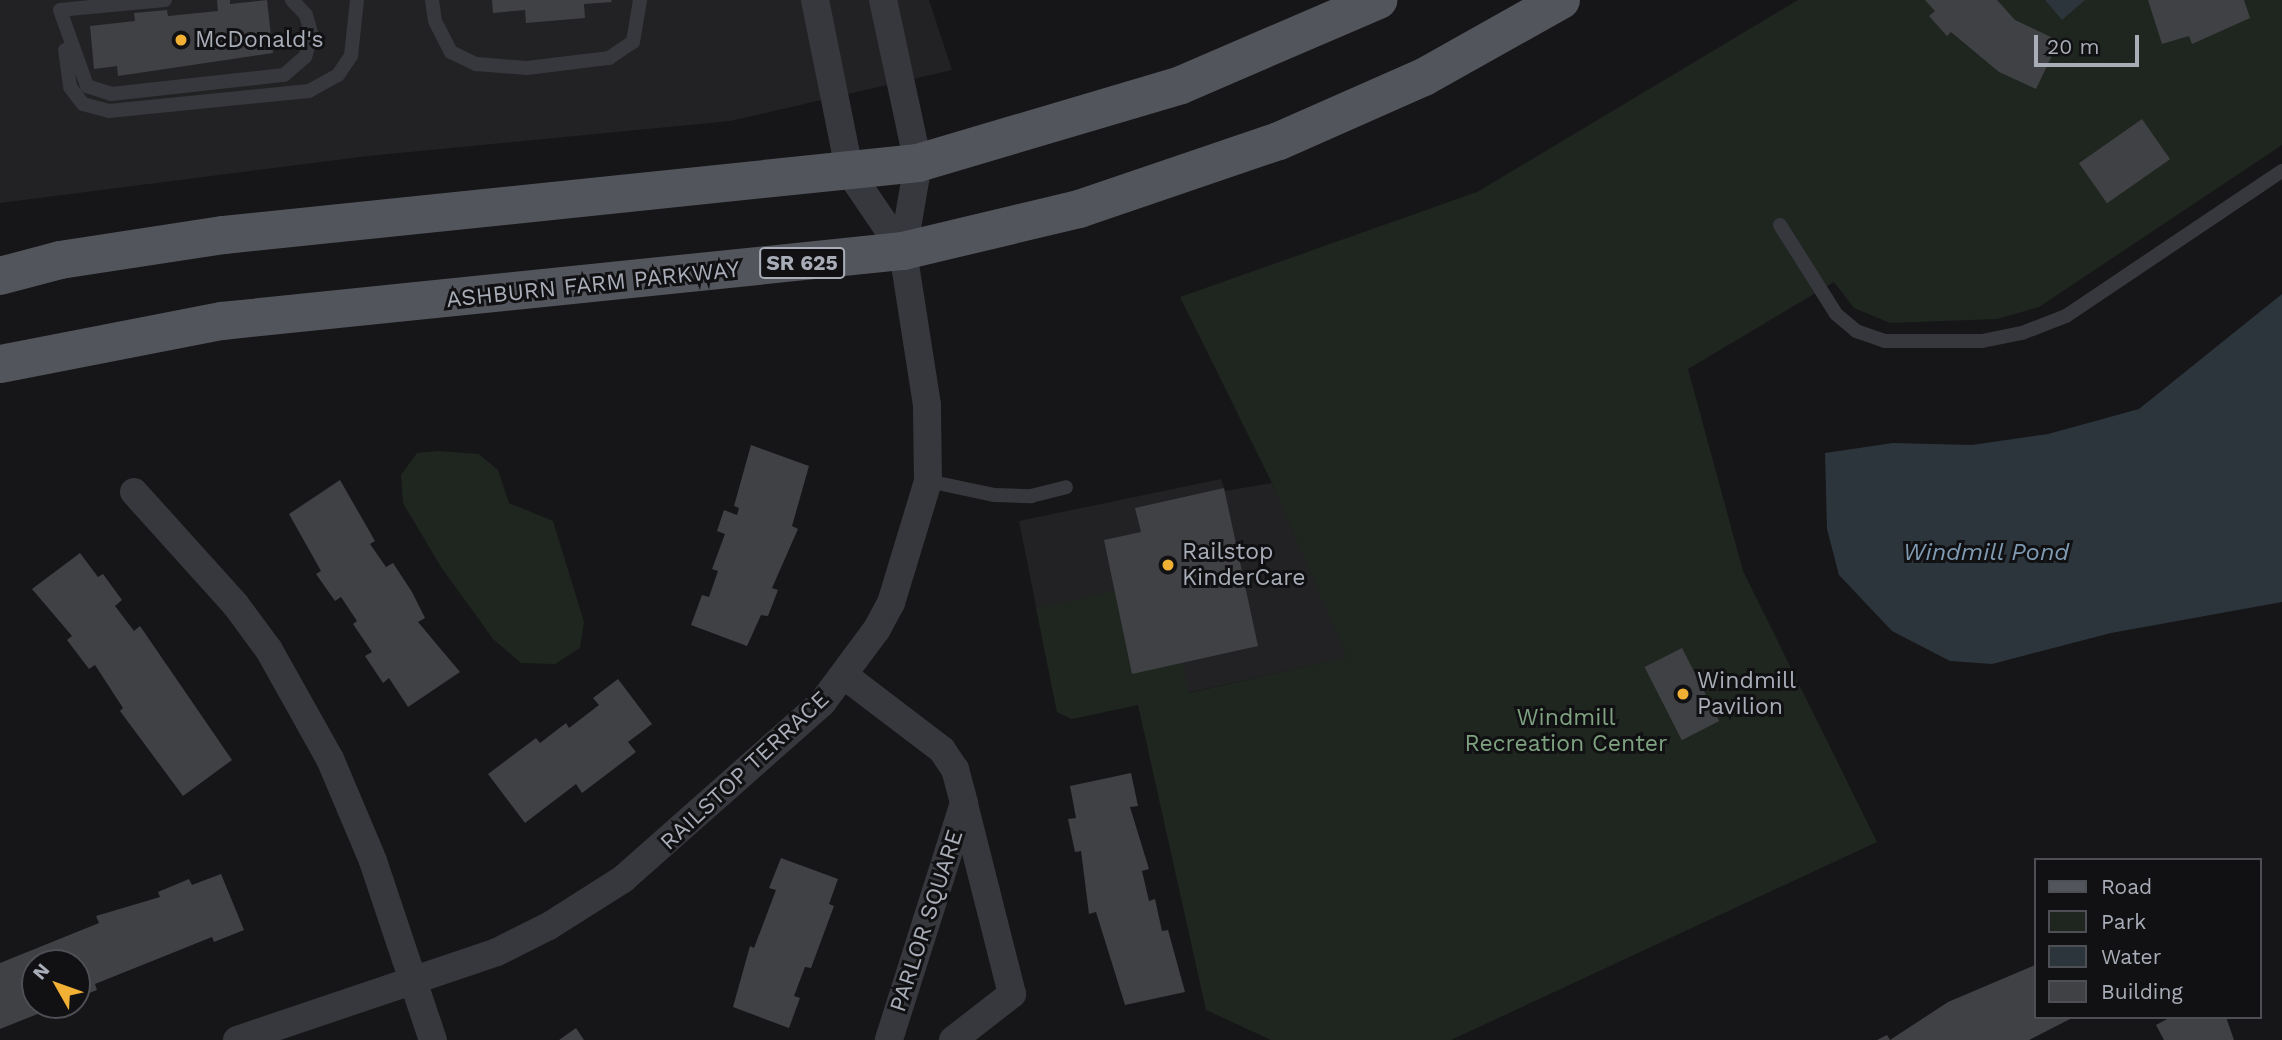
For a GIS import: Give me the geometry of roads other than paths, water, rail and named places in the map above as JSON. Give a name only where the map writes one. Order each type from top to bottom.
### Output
[{"type":"main road","points":[[0,276],[74,258],[224,235],[850,173],[918,163],[1005,141],[1181,85],[1378,0]]},
{"type":"main road","name":"ASHBURN FARM PARKWAY","points":[[0,364],[222,321],[903,251],[1079,209],[1279,141],[1424,77],[1561,0]]},
{"type":"street","points":[[815,0],[850,173],[903,251]]},
{"type":"street","points":[[883,0],[918,163],[903,251]]},
{"type":"street","name":"RAILSTOP TERRACE","points":[[237,1040],[497,952],[549,926],[623,879],[668,843],[845,676],[891,603],[928,481],[927,405],[903,251]]},
{"type":"street","points":[[134,492],[235,604],[269,650],[330,759],[373,861],[433,1040]]},
{"type":"street","name":"PARLOR SQUARE","points":[[845,676],[942,750],[955,769],[1012,994],[953,1040]]},
{"type":"street","name":"PARLOR SQUARE","points":[[889,1040],[964,803]]},
{"type":"lane","points":[[59,5],[165,0]]},
{"type":"lane","points":[[59,5],[87,86],[111,94],[284,75],[305,57],[312,36],[306,15],[292,0]]},
{"type":"lane","points":[[59,5],[70,87],[83,104],[109,111],[309,91],[338,75],[351,56],[357,0]]},
{"type":"lane","points":[[432,0],[435,21],[451,52],[476,64],[527,68],[609,58],[633,42],[640,0]]},
{"type":"lane","points":[[1780,225],[1836,314],[1856,331],[1885,341],[1982,341],[2022,333],[2066,316],[2282,171]]},
{"type":"lane","points":[[928,481],[994,495],[1031,496],[1066,487]]},
{"type":"water","points":[[2045,0],[2085,0],[2062,20]]},
{"type":"water","name":"Windmill Pond","points":[[2282,294],[2282,602],[2111,633],[1992,664],[1950,661],[1892,631],[1839,575],[1827,529],[1825,453],[1893,443],[1972,445],[2048,434],[2139,409]]},
{"type":"place","name":"McDonald's","points":[[181,40]]},
{"type":"place","name":"Railstop KinderCare","points":[[1168,565]]},
{"type":"place","name":"Windmill Pavilion","points":[[1683,694]]},
{"type":"park label","name":"Windmill Recreation Center","points":[[1566,731]]}]
